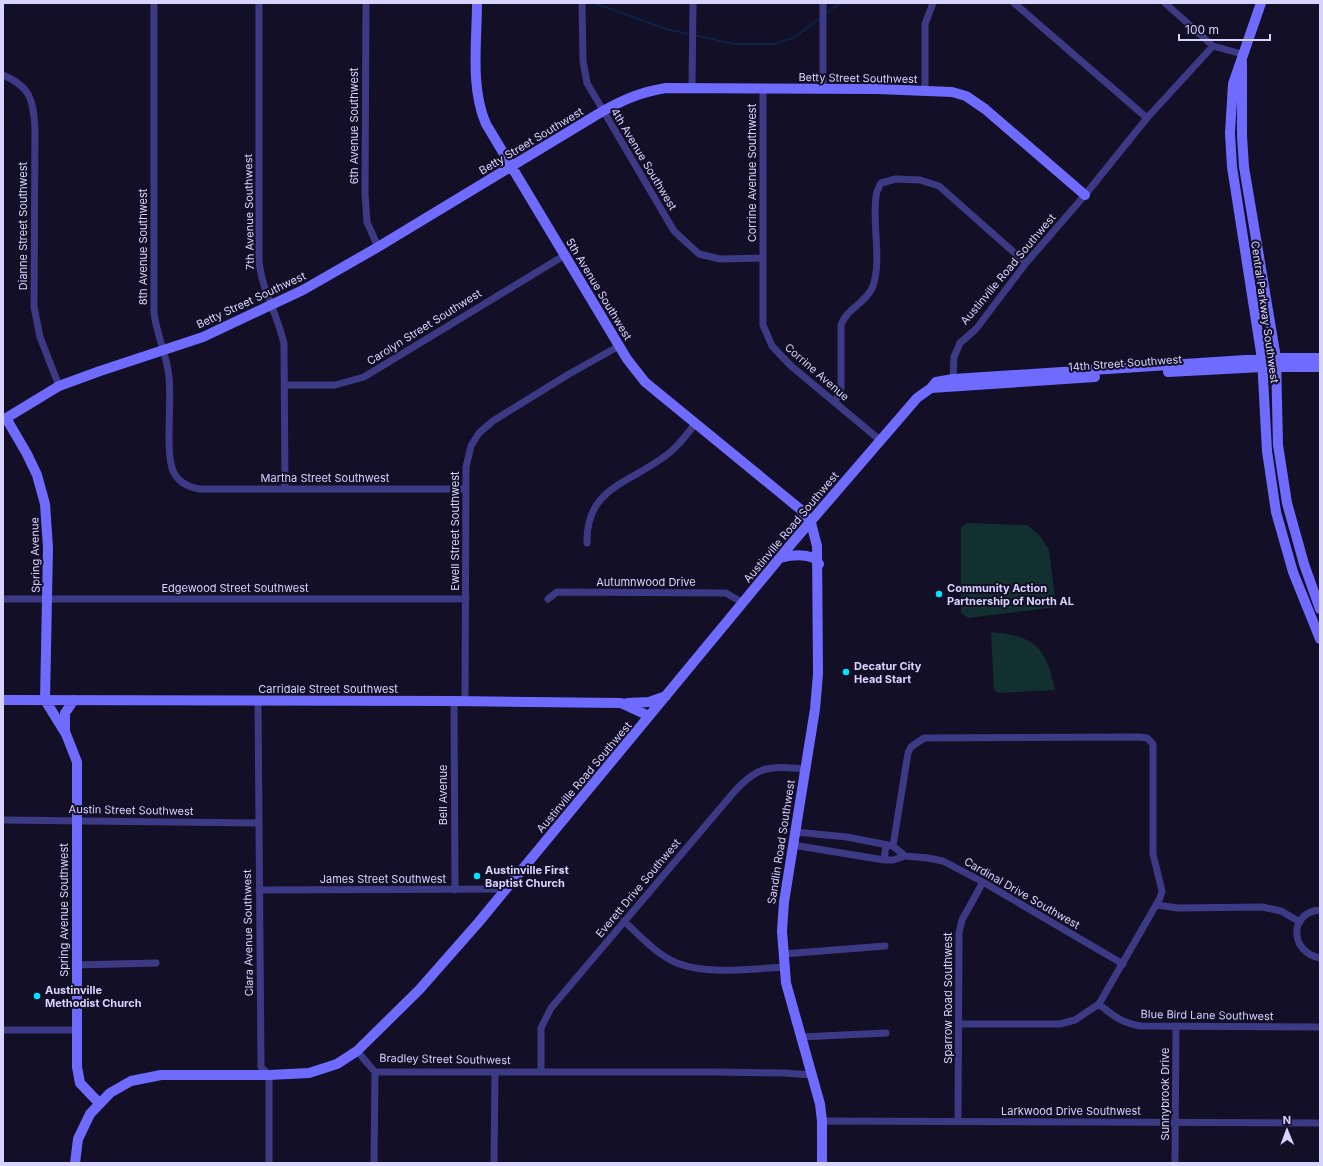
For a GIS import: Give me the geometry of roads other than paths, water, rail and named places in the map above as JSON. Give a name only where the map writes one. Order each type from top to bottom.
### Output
[{"type":"street","name":"8th Avenue Southwest","points":[[154,3],[154,312],[169,375],[171,466],[174,473],[185,484]]},
{"type":"street","name":"7th Avenue Southwest","points":[[259,3],[259,260],[261,276],[279,323],[284,344],[285,489]]},
{"type":"street","name":"6th Avenue Southwest","points":[[366,3],[365,194],[368,222],[378,247]]},
{"type":"street","name":"5th Avenue Southwest","points":[[477,3],[476,81],[479,103],[486,124],[631,366],[645,382],[800,509],[811,522]]},
{"type":"street","points":[[692,88],[693,3]]},
{"type":"street","points":[[823,3],[823,90]]},
{"type":"street","points":[[925,90],[925,24],[933,3]]},
{"type":"street","points":[[1014,3],[1147,118]]},
{"type":"street","points":[[1164,3],[1213,46],[1242,54]]},
{"type":"street","name":"Central Parkway Southwest","points":[[1261,3],[1232,84],[1230,133],[1232,167],[1262,363],[1267,451],[1276,512],[1293,572],[1320,639]]},
{"type":"street","name":"4th Avenue Southwest","points":[[582,4],[584,73],[587,83],[674,231],[699,254],[720,259],[763,258]]},
{"type":"street","name":"Austinville Road Southwest","points":[[357,1051],[439,968],[780,558],[917,398],[931,388],[936,382],[953,379],[954,357],[960,343],[976,329],[1026,263],[1086,195],[1147,118],[1213,46]]},
{"type":"street","name":"Central Parkway Southwest","points":[[1242,54],[1242,136],[1244,167],[1276,362],[1278,445],[1287,503],[1304,564],[1320,609]]},
{"type":"street","name":"Dianne Street Southwest","points":[[3,75],[20,84],[30,96],[33,105],[35,128],[34,307],[41,342],[59,386]]},
{"type":"street","name":"Betty Street Southwest","points":[[4,419],[59,386],[203,337],[272,306],[378,247],[603,111],[630,97],[666,88],[925,90],[952,92],[966,96],[985,109],[1086,195]]},
{"type":"street","name":"Corrine Avenue Southwest","points":[[763,258],[764,88]]},
{"type":"street","points":[[835,402],[841,389],[843,319],[870,292],[873,286],[876,263],[876,196],[881,183],[896,179],[920,180],[939,186],[1026,263]]},
{"type":"street","name":"Carolyn Street Southwest","points":[[285,385],[334,385],[364,377],[565,255]]},
{"type":"street","name":"Corrine Avenue","points":[[763,258],[763,325],[772,346],[790,365],[881,441]]},
{"type":"street","name":"Ewell Street Southwest","points":[[465,701],[466,489],[467,460],[471,446],[479,433],[505,413],[619,346]]},
{"type":"street","name":"14th Street Southwest","points":[[931,388],[1320,358]]},
{"type":"street","name":"14th Street Southwest","points":[[1276,362],[1320,366]]},
{"type":"street","name":"14th Street Southwest","points":[[953,379],[1262,363]]},
{"type":"street","name":"Spring Avenue","points":[[4,419],[29,459],[37,475],[45,504],[48,540],[45,700]]},
{"type":"street","points":[[587,543],[588,519],[599,500],[617,486],[674,450],[695,424]]},
{"type":"street","name":"Martha Street Southwest","points":[[185,484],[199,489],[466,489]]},
{"type":"street","name":"Sandlin Road Southwest","points":[[811,522],[817,546],[819,564],[817,696],[784,902],[783,954],[784,968],[790,997],[813,1075],[822,1121],[822,1163]]},
{"type":"street","points":[[780,558],[793,555],[805,556],[814,558],[819,564]]},
{"type":"street","name":"Autumnwood Drive","points":[[548,599],[557,592],[726,593],[743,603]]},
{"type":"street","name":"Edgewood Street Southwest","points":[[3,599],[466,599]]},
{"type":"street","points":[[621,703],[649,702],[666,696]]},
{"type":"street","name":"Carridale Street Southwest","points":[[3,700],[465,701],[621,703],[650,716]]},
{"type":"street","name":"Spring Avenue Southwest","points":[[45,700],[66,734],[74,752],[76,762],[77,1067],[80,1083],[99,1103]]},
{"type":"street","points":[[66,734],[64,721],[65,713],[74,700]]},
{"type":"street","name":"Clara Avenue Southwest","points":[[258,700],[261,1067],[268,1075],[269,1163]]},
{"type":"street","name":"Bell Avenue","points":[[454,701],[455,890]]},
{"type":"street","points":[[621,703],[636,714],[640,728]]},
{"type":"street","points":[[884,860],[890,845],[908,753],[917,741],[924,738],[1147,738],[1153,744],[1153,854],[1162,891],[1157,905],[1100,1004],[1075,1020],[1060,1024],[959,1024]]},
{"type":"street","name":"Everett Drive Southwest","points":[[541,1072],[540,1036],[547,1014],[624,921],[749,776],[770,768],[805,769]]},
{"type":"street","name":"Austin Street Southwest","points":[[3,820],[258,823]]},
{"type":"street","points":[[795,832],[847,837],[890,845],[905,856]]},
{"type":"street","name":"Cardinal Drive Southwest","points":[[793,845],[884,860],[893,860],[905,856],[928,858],[943,862],[983,882],[1123,964]]},
{"type":"street","name":"Sparrow Road Southwest","points":[[958,1121],[958,969],[960,926],[966,911],[983,882]]},
{"type":"street","name":"James Street Southwest","points":[[259,890],[506,889]]},
{"type":"street","points":[[1157,905],[1178,908],[1262,907],[1281,911],[1300,922]]},
{"type":"street","points":[[1320,910],[1310,912],[1300,922],[1297,930],[1297,938],[1300,946],[1308,954],[1320,958]]},
{"type":"street","points":[[624,921],[663,955],[676,963],[691,968],[721,970],[784,968]]},
{"type":"street","points":[[783,954],[885,946]]},
{"type":"street","points":[[76,965],[156,963]]},
{"type":"street","name":"Blue Bird Lane Southwest","points":[[1100,1004],[1125,1023],[1140,1026],[1320,1027]]},
{"type":"street","name":"Sunnybrook Drive","points":[[1175,1163],[1176,1026]]},
{"type":"street","points":[[3,1030],[76,1030]]},
{"type":"street","points":[[801,1038],[886,1034]]},
{"type":"street","points":[[75,1163],[76,1148],[81,1131],[90,1114],[99,1103],[117,1088],[146,1077],[161,1075],[268,1075],[316,1071],[337,1064],[357,1051]]},
{"type":"street","name":"Bradley Street Southwest","points":[[357,1051],[375,1072],[784,1073],[813,1075]]},
{"type":"street","points":[[374,1163],[375,1072]]},
{"type":"street","points":[[494,1163],[495,1072]]},
{"type":"street","name":"Larkwood Drive Southwest","points":[[822,1121],[1320,1123]]},
{"type":"waterway","points":[[594,3],[666,29],[734,44],[775,44],[795,37],[820,18]]},
{"type":"waterway","points":[[825,14],[840,3]]},
{"type":"place","name":"Community Action Partnership of North AL","points":[[939,594]]},
{"type":"place","name":"Decatur City Head Start","points":[[846,672]]},
{"type":"place","name":"Austinville First Baptist Church","points":[[477,876]]},
{"type":"place","name":"Austinville Methodist Church","points":[[37,996]]}]
